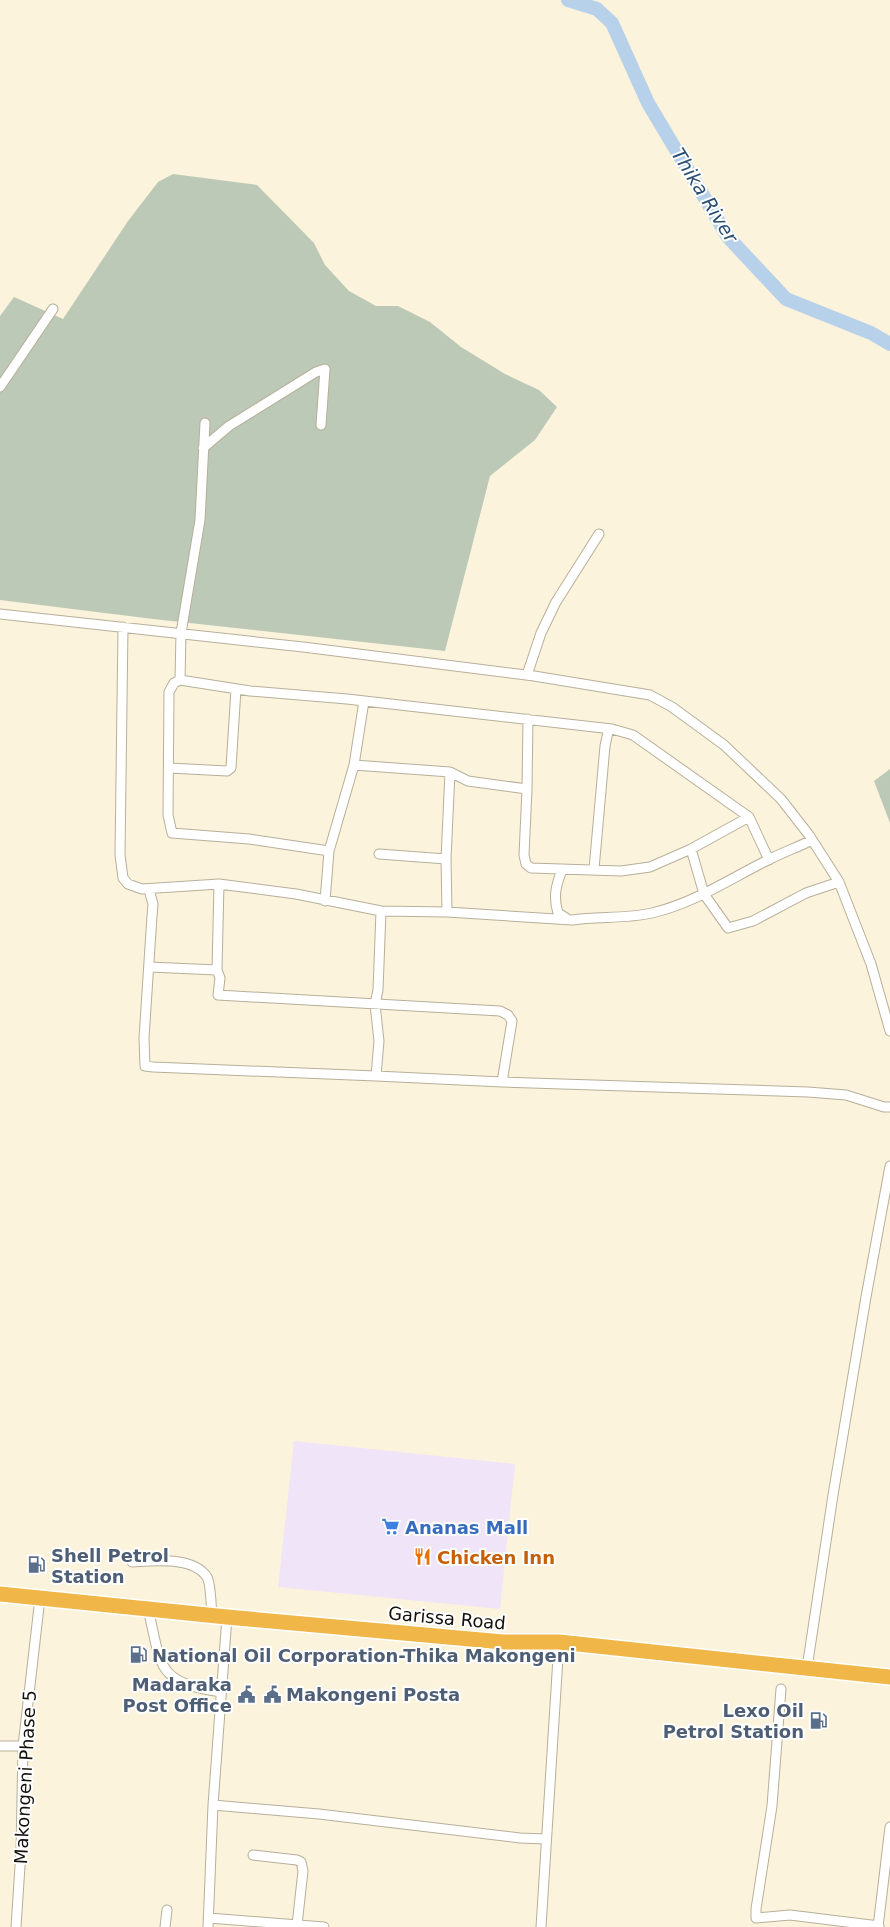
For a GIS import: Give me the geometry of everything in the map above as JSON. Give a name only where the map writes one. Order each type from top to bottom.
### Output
[{"type":"highway","name":"Garissa Road","points":[[0,1594],[220,1617],[503,1642],[559,1642],[890,1677]]},
{"type":"street","points":[[0,387],[52,309]]},
{"type":"street","points":[[203,448],[229,426],[316,372],[325,369],[321,425]]},
{"type":"street","points":[[180,680],[181,633],[200,520],[205,423]]},
{"type":"street","points":[[528,675],[541,634],[556,602],[599,534]]},
{"type":"street","points":[[0,614],[181,633],[528,675],[650,695],[672,707],[724,745],[781,799],[812,840],[839,882],[871,964],[890,1031]]},
{"type":"street","points":[[123,627],[120,855],[121,871],[123,878],[128,884],[149,890],[219,884],[296,894],[381,911],[446,912],[572,920],[618,918],[645,914],[704,894],[812,840]]},
{"type":"street","points":[[329,851],[249,839],[172,833],[168,815],[169,692],[174,683],[180,680],[236,689],[528,719],[612,729],[633,735],[749,817],[769,860]]},
{"type":"street","points":[[168,768],[227,771],[231,768],[236,689]]},
{"type":"street","points":[[325,901],[329,851],[354,765],[364,701]]},
{"type":"street","points":[[528,719],[524,855],[526,864],[531,868],[621,871],[650,867],[691,849],[749,817]]},
{"type":"street","points":[[594,869],[605,746],[608,732],[612,729]]},
{"type":"street","points":[[354,765],[450,772],[468,781],[527,789]]},
{"type":"street","points":[[446,912],[446,859],[450,772]]},
{"type":"street","points":[[691,849],[704,894],[728,928],[753,920],[806,894],[839,882]]},
{"type":"street","points":[[380,854],[446,859]]},
{"type":"street","points":[[562,870],[557,883],[556,905],[560,915],[572,920]]},
{"type":"street","points":[[219,884],[217,970],[220,978],[218,995],[500,1011],[508,1014],[512,1021],[502,1082]]},
{"type":"street","points":[[149,890],[153,910],[144,1038],[145,1066],[502,1082],[808,1092],[846,1095],[884,1107],[890,1107]]},
{"type":"street","points":[[376,1076],[379,1041],[375,1004],[378,990],[381,911]]},
{"type":"street","points":[[149,967],[217,970]]},
{"type":"street","points":[[807,1668],[839,1457],[890,1166]]},
{"type":"street","points":[[132,1562],[170,1561],[195,1566],[208,1578],[220,1617],[222,1692],[212,1805],[208,1922],[324,1927]]},
{"type":"street","name":"Makongeni Phase 5","points":[[16,1927],[21,1851],[23,1746],[40,1598]]},
{"type":"street","points":[[148,1609],[163,1667],[170,1676],[192,1687],[222,1692]]},
{"type":"street","points":[[541,1927],[559,1642]]},
{"type":"street","points":[[781,1689],[772,1806],[757,1901],[756,1922],[790,1915],[879,1926],[890,1827]]},
{"type":"street","points":[[0,1746],[23,1746]]},
{"type":"street","points":[[212,1805],[319,1814],[520,1838],[546,1838]]},
{"type":"street","points":[[253,1855],[301,1862],[303,1871],[297,1926]]},
{"type":"street","points":[[164,1927],[167,1910]]},
{"type":"shaded area","name":"Ananas Mall","points":[[294,1441],[515,1464],[500,1609],[278,1587]]},
{"type":"green space","points":[[173,174],[257,185],[314,243],[325,265],[349,291],[376,306],[398,306],[430,322],[461,347],[505,374],[539,390],[557,407],[535,440],[490,476],[445,651],[0,600],[0,316],[14,297],[63,319],[128,221],[158,182]]},
{"type":"green space","points":[[890,769],[890,823],[874,781]]},
{"type":"waterway","name":"Thika River","points":[[568,0],[597,9],[612,23],[648,103],[728,237],[786,299],[871,333],[890,344]]},
{"type":"place","name":"Ananas Mall","points":[[391,1527]]},
{"type":"place","name":"Chicken Inn","points":[[423,1557]]},
{"type":"place","name":"Shell Petrol Station","points":[[37,1565]]},
{"type":"place","name":"National Oil Corporation-Thika Makongeni","points":[[138,1655]]},
{"type":"place","name":"Madaraka Post Office","points":[[246,1694]]},
{"type":"place","name":"Makongeni Posta","points":[[272,1694]]},
{"type":"place","name":"Lexo Oil Petrol Station","points":[[818,1720]]}]
